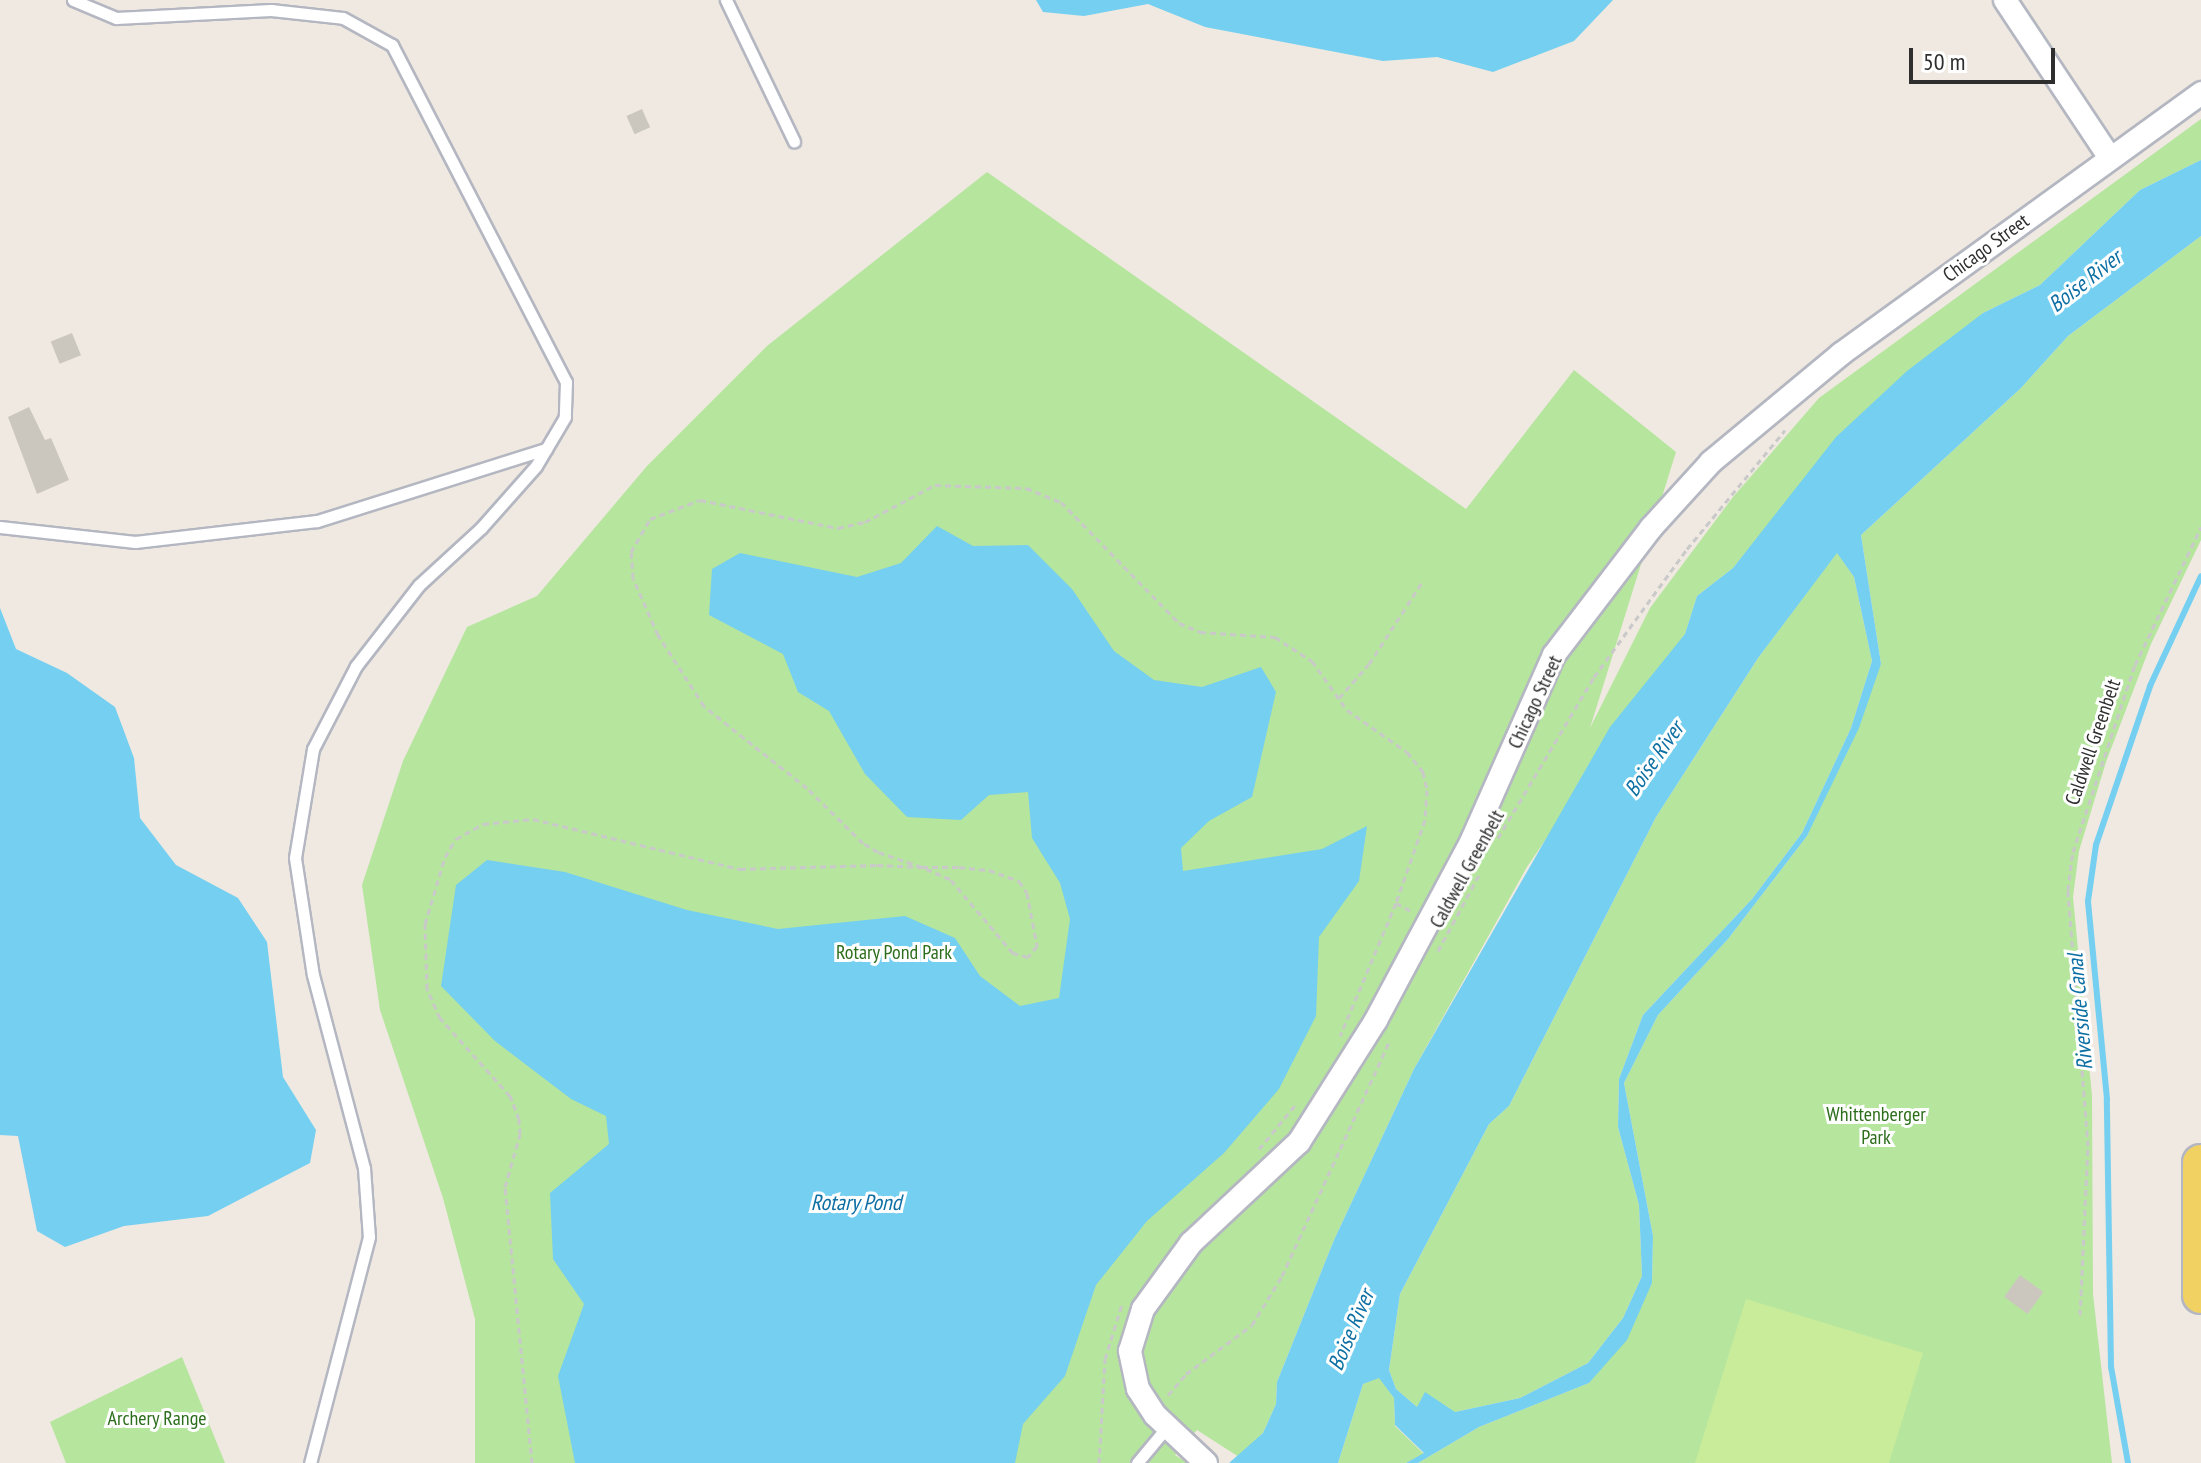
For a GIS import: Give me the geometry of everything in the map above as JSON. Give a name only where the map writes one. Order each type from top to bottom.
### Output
[{"type":"main road","points":[[2201,1163],[2201,1295]]},
{"type":"street","points":[[2005,0],[2110,158]]},
{"type":"street","name":"Chicago Street","points":[[1202,1460],[1161,1421],[1138,1389],[1130,1351],[1143,1309],[1191,1243],[1307,1128],[1376,1020],[1472,840],[1562,644],[1651,528],[1711,462],[1841,354],[2201,93]]},
{"type":"lane","points":[[73,0],[116,18],[271,10],[343,18],[392,45],[566,382],[565,417],[546,449],[481,528],[419,585],[356,666],[313,749],[295,858],[313,975],[364,1168],[369,1237],[310,1463]]},
{"type":"lane","points":[[726,0],[794,141]]},
{"type":"lane","points":[[0,527],[135,542],[317,521],[546,449]]},
{"type":"lane","points":[[1137,1463],[1161,1421]]},
{"type":"path","name":"Caldwell Greenbelt","points":[[1497,839],[1594,677],[1687,549],[1793,421]]},
{"type":"path","points":[[532,1463],[505,1187],[519,1119],[510,1096],[440,1018],[427,989],[425,924],[445,857],[456,839],[483,824],[533,819],[740,869],[922,867],[989,870],[1019,881],[1034,912],[1035,952],[1028,957],[1013,953],[950,879],[922,867],[863,843],[807,788],[704,706],[658,635],[633,578],[631,552],[650,519],[700,500],[838,528],[865,522],[935,485],[1045,493],[1072,512],[1179,623],[1200,632],[1275,637],[1312,661],[1360,722],[1407,752],[1423,772],[1428,805],[1396,903],[1335,1047]]},
{"type":"path","name":"Caldwell Greenbelt","points":[[2080,1315],[2088,1146],[2068,890],[2073,852],[2135,665],[2201,527]]},
{"type":"path","points":[[1339,698],[1369,664],[1423,581]]},
{"type":"path","name":"Caldwell Greenbelt","points":[[1432,962],[1484,864]]},
{"type":"path","points":[[1161,1421],[1186,1374],[1252,1325],[1282,1276],[1396,1028]]},
{"type":"path","points":[[1250,1160],[1301,1098]]},
{"type":"green space","name":"Rotary Pond Park","points":[[2201,119],[2201,160],[2140,190],[2040,285],[1983,313],[1780,510],[1733,568],[1697,596],[1685,634],[1527,867],[1414,1069],[1334,1240],[1277,1382],[1276,1404],[1263,1433],[1239,1457],[1197,1430],[1175,1455],[1188,1463],[475,1463],[475,1319],[443,1198],[380,1010],[362,885],[403,761],[467,627],[537,596],[647,466],[767,346],[987,172],[1466,509],[1574,370],[1676,452],[1590,728],[1650,608],[1733,497],[1819,398]]},
{"type":"green space","name":"Whittenberger Park","points":[[2201,236],[2201,540],[2151,644],[2106,762],[2079,851],[2073,897],[2092,1096],[2093,1294],[2112,1463],[1418,1463],[1479,1427],[1589,1383],[1652,1283],[1653,1236],[1624,1083],[1658,1015],[1728,939],[1807,836],[1881,664],[1861,535],[2021,388],[2068,336]]},
{"type":"green space","points":[[1837,552],[1854,577],[1872,661],[1851,728],[1802,833],[1752,899],[1643,1015],[1619,1079],[1618,1127],[1639,1205],[1642,1276],[1623,1318],[1588,1363],[1520,1398],[1455,1412],[1418,1408],[1396,1389],[1389,1370],[1400,1294],[1489,1124],[1509,1106],[1656,817],[1758,658]]},
{"type":"green space","points":[[1746,1299],[1923,1353],[1889,1463],[1695,1463]]},
{"type":"green space","name":"Archery Range","points":[[182,1357],[225,1463],[66,1463],[50,1422]]},
{"type":"green space","points":[[1379,1377],[1394,1398],[1395,1426],[1424,1454],[1406,1463],[1338,1463],[1363,1384]]},
{"type":"water","points":[[1036,0],[1613,0],[1574,41],[1493,72],[1437,57],[1383,61],[1205,27],[1148,4],[1084,16],[1043,12]]},
{"type":"water","name":"Boise River","points":[[2201,160],[2201,236],[2068,336],[2021,388],[1861,535],[1881,664],[1859,728],[1807,836],[1728,939],[1658,1015],[1624,1083],[1653,1236],[1652,1283],[1627,1340],[1589,1383],[1479,1427],[1418,1463],[1406,1463],[1424,1453],[1395,1425],[1394,1398],[1379,1378],[1363,1384],[1338,1463],[1229,1463],[1263,1433],[1276,1404],[1277,1382],[1334,1240],[1414,1069],[1610,727],[1685,634],[1697,596],[1733,568],[1836,437],[1907,371],[1983,313],[2040,285],[2140,190]],"holes":[[[1837,553],[1854,577],[1872,661],[1851,728],[1802,833],[1752,899],[1643,1015],[1619,1079],[1618,1127],[1639,1205],[1642,1276],[1623,1318],[1588,1363],[1520,1398],[1455,1412],[1425,1392],[1417,1407],[1396,1389],[1389,1370],[1400,1294],[1489,1124],[1509,1106],[1656,817],[1758,658]]]},
{"type":"water","name":"Rotary Pond","points":[[937,526],[973,546],[1028,545],[1072,589],[1114,651],[1154,680],[1202,687],[1261,667],[1276,692],[1252,797],[1209,821],[1181,848],[1183,871],[1322,849],[1367,826],[1359,881],[1319,937],[1316,1016],[1279,1089],[1224,1153],[1147,1221],[1096,1285],[1065,1376],[1023,1424],[1015,1463],[575,1463],[558,1376],[584,1304],[553,1259],[550,1193],[609,1144],[606,1116],[571,1099],[495,1041],[441,986],[456,885],[487,860],[565,872],[687,910],[778,929],[905,916],[955,938],[980,976],[1020,1006],[1059,998],[1070,919],[1060,883],[1032,838],[1028,792],[989,795],[961,820],[907,817],[865,774],[829,711],[798,692],[783,654],[709,615],[712,569],[740,553],[857,577],[901,563]]},
{"type":"water","points":[[0,608],[16,649],[67,673],[115,707],[134,758],[140,818],[176,865],[238,898],[267,942],[283,1077],[316,1130],[310,1163],[208,1216],[124,1226],[65,1247],[37,1231],[18,1136],[0,1135]]},
{"type":"building","points":[[642,109],[650,127],[635,134],[626,116]]},
{"type":"building","points":[[72,333],[81,355],[60,364],[51,342]]},
{"type":"building","points":[[29,407],[45,440],[51,438],[69,480],[37,494],[8,417]]},
{"type":"building","points":[[2020,1275],[2043,1292],[2028,1314],[2004,1297]]},
{"type":"waterway","name":"Riverside Canal","points":[[2128,1463],[2111,1367],[2107,1099],[2088,901],[2096,845],[2150,686],[2201,576]]}]
